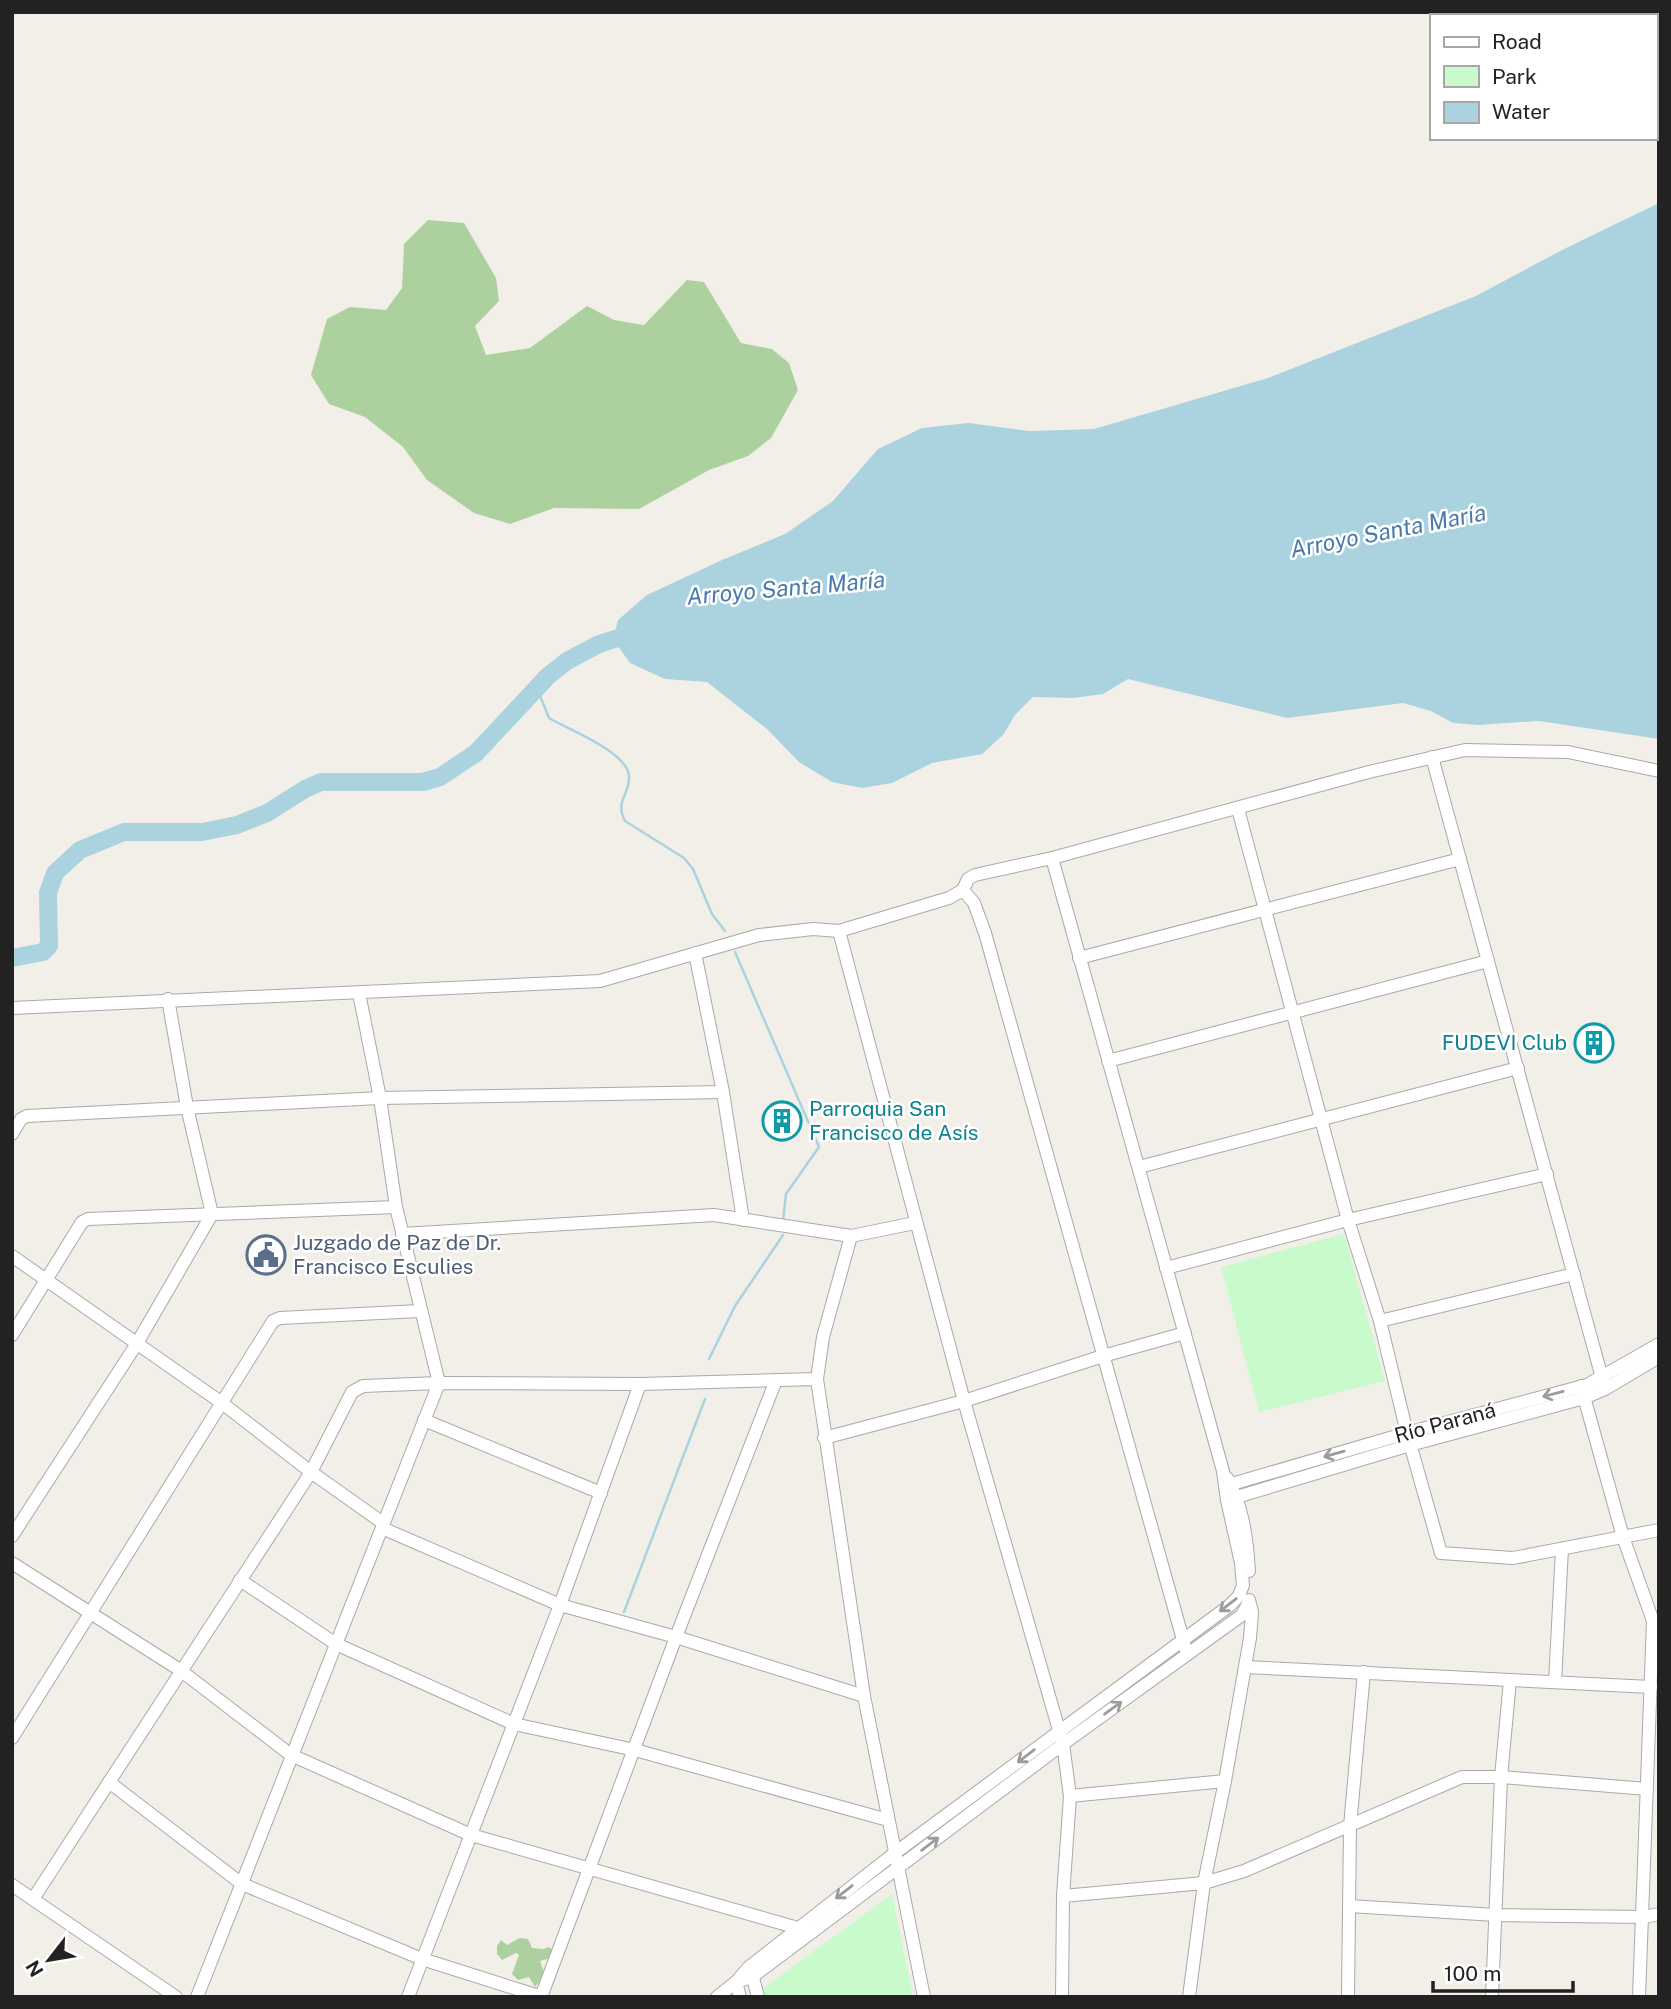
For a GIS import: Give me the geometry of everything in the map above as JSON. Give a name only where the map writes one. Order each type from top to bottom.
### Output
[{"type":"street","points":[[12,1008],[600,981],[776,932],[813,929],[839,931],[949,898],[963,890],[968,880],[975,875],[1052,858],[1369,772],[1465,750],[1568,751],[1659,771]]},
{"type":"street","points":[[1432,757],[1604,1383]]},
{"type":"street","points":[[1238,808],[1348,1220],[1380,1321],[1441,1553],[1513,1558],[1659,1530]]},
{"type":"street","points":[[1052,858],[1223,1471],[1247,1546],[1249,1602],[1252,1612],[1245,1667],[1226,1781],[1204,1883],[1189,1997]]},
{"type":"street","points":[[1079,958],[1460,859]]},
{"type":"street","points":[[963,890],[974,904],[985,933],[1187,1654]]},
{"type":"street","points":[[839,931],[964,1401],[1063,1744],[1070,1796],[1063,1896],[1062,1997]]},
{"type":"street","points":[[695,953],[723,1091],[743,1220]]},
{"type":"street","points":[[1108,1061],[1488,961]]},
{"type":"street","points":[[197,1997],[439,1383],[396,1207],[380,1098],[359,993]]},
{"type":"street","points":[[12,1536],[136,1345],[212,1214],[187,1107],[168,999]]},
{"type":"street","points":[[1139,1167],[1518,1068]]},
{"type":"street","points":[[12,1134],[21,1119],[27,1116],[380,1098],[723,1091]]},
{"type":"street","points":[[1166,1268],[1348,1220],[1547,1174]]},
{"type":"street","points":[[12,1335],[82,1222],[88,1219],[396,1207]]},
{"type":"street","points":[[402,1234],[714,1215],[850,1236],[915,1223]]},
{"type":"street","points":[[850,1236],[823,1336],[817,1379],[864,1696],[924,1997]]},
{"type":"street","points":[[12,1256],[222,1403],[383,1525],[560,1605],[676,1637],[864,1696]]},
{"type":"street","points":[[1380,1321],[1574,1274]]},
{"type":"street","points":[[12,1738],[273,1321],[280,1318],[420,1311]]},
{"type":"street","points":[[824,1438],[964,1401],[1103,1356],[1185,1333]]},
{"type":"street","name":"Río Paraná","points":[[1604,1383],[1659,1344]]},
{"type":"street","name":"Río Paraná","points":[[1230,1492],[1409,1439],[1583,1392],[1659,1357]]},
{"type":"street","points":[[33,1899],[311,1472],[352,1392],[363,1386],[439,1383],[640,1384],[817,1379]]},
{"type":"street","points":[[109,1782],[242,1884],[422,1959],[542,1997],[676,1637],[776,1380]]},
{"type":"street","points":[[408,1997],[560,1605],[640,1384]]},
{"type":"street","points":[[1583,1392],[1623,1537],[1653,1620],[1639,1997]]},
{"type":"street","points":[[424,1420],[601,1493]]},
{"type":"street","points":[[717,1997],[806,1929],[895,1853],[1229,1606],[1239,1596],[1243,1585],[1230,1492]]},
{"type":"street","points":[[1555,1682],[1562,1549]]},
{"type":"street","points":[[12,1563],[180,1670],[291,1755],[471,1835],[806,1929],[899,1867],[1242,1615],[1249,1602]]},
{"type":"street","points":[[240,1580],[336,1644],[514,1724],[635,1750],[888,1821]]},
{"type":"street","points":[[1245,1667],[1651,1688]]},
{"type":"street","points":[[1348,1997],[1350,1826],[1364,1672]]},
{"type":"street","points":[[1492,1997],[1501,1777],[1510,1680]]},
{"type":"street","points":[[1063,1896],[1204,1883],[1244,1871],[1462,1777],[1501,1777],[1647,1789]]},
{"type":"street","points":[[1070,1796],[1226,1781]]},
{"type":"street","points":[[12,1885],[176,1997]]},
{"type":"street","points":[[1349,1906],[1496,1915],[1642,1917],[1659,1914]]},
{"type":"street","points":[[752,1971],[758,1997]]},
{"type":"street","points":[[736,1982],[740,1997]]},
{"type":"green space","points":[[428,220],[464,223],[496,278],[499,301],[475,326],[486,355],[530,348],[587,306],[614,320],[644,325],[687,280],[704,282],[741,343],[772,349],[789,363],[798,390],[771,438],[748,456],[709,470],[639,509],[554,508],[510,524],[474,513],[427,480],[403,447],[365,417],[329,404],[311,375],[327,319],[350,307],[386,310],[402,288],[404,244]]},
{"type":"green space","points":[[1344,1234],[1385,1381],[1259,1412],[1221,1267]]},
{"type":"green space","points":[[892,1894],[913,1997],[764,1997],[762,1989]]},
{"type":"green space","points":[[520,1938],[528,1939],[532,1948],[549,1947],[554,1951],[551,1958],[540,1961],[545,1975],[535,1987],[529,1977],[518,1980],[512,1974],[519,1955],[516,1953],[502,1960],[497,1954],[497,1946],[501,1940],[507,1945]]},
{"type":"water","points":[[1659,203],[1659,739],[1539,721],[1478,725],[1453,723],[1431,711],[1403,703],[1287,718],[1128,679],[1103,694],[1073,698],[1033,697],[1015,715],[1003,735],[982,754],[932,763],[892,783],[862,788],[832,782],[799,762],[767,729],[707,682],[665,679],[630,663],[613,639],[618,620],[647,595],[785,534],[833,501],[878,449],[922,428],[969,423],[1029,431],[1094,429],[1268,378],[1476,296]]},
{"type":"waterway","name":"Arroyo Santa María","points":[[12,958],[43,952],[49,946],[48,893],[55,873],[80,850],[124,832],[202,832],[237,825],[267,813],[321,782],[423,782],[440,777],[476,753],[548,676],[567,661],[599,644],[637,632]]},
{"type":"waterway","points":[[537,688],[549,718],[610,751],[627,769],[629,779],[621,809],[625,821],[684,858],[693,869],[712,914],[725,931]]},
{"type":"waterway","points":[[735,952],[819,1147],[786,1194],[783,1221]]},
{"type":"waterway","points":[[709,1359],[735,1306],[783,1235]]},
{"type":"waterway","points":[[624,1612],[705,1399]]},
{"type":"place","name":"FUDEVI Club","points":[[1594,1043]]},
{"type":"place","name":"Parroquia San Francisco de Asís","points":[[782,1121]]},
{"type":"place","name":"Juzgado de Paz de Dr. Francisco Esculies","points":[[266,1255]]}]
